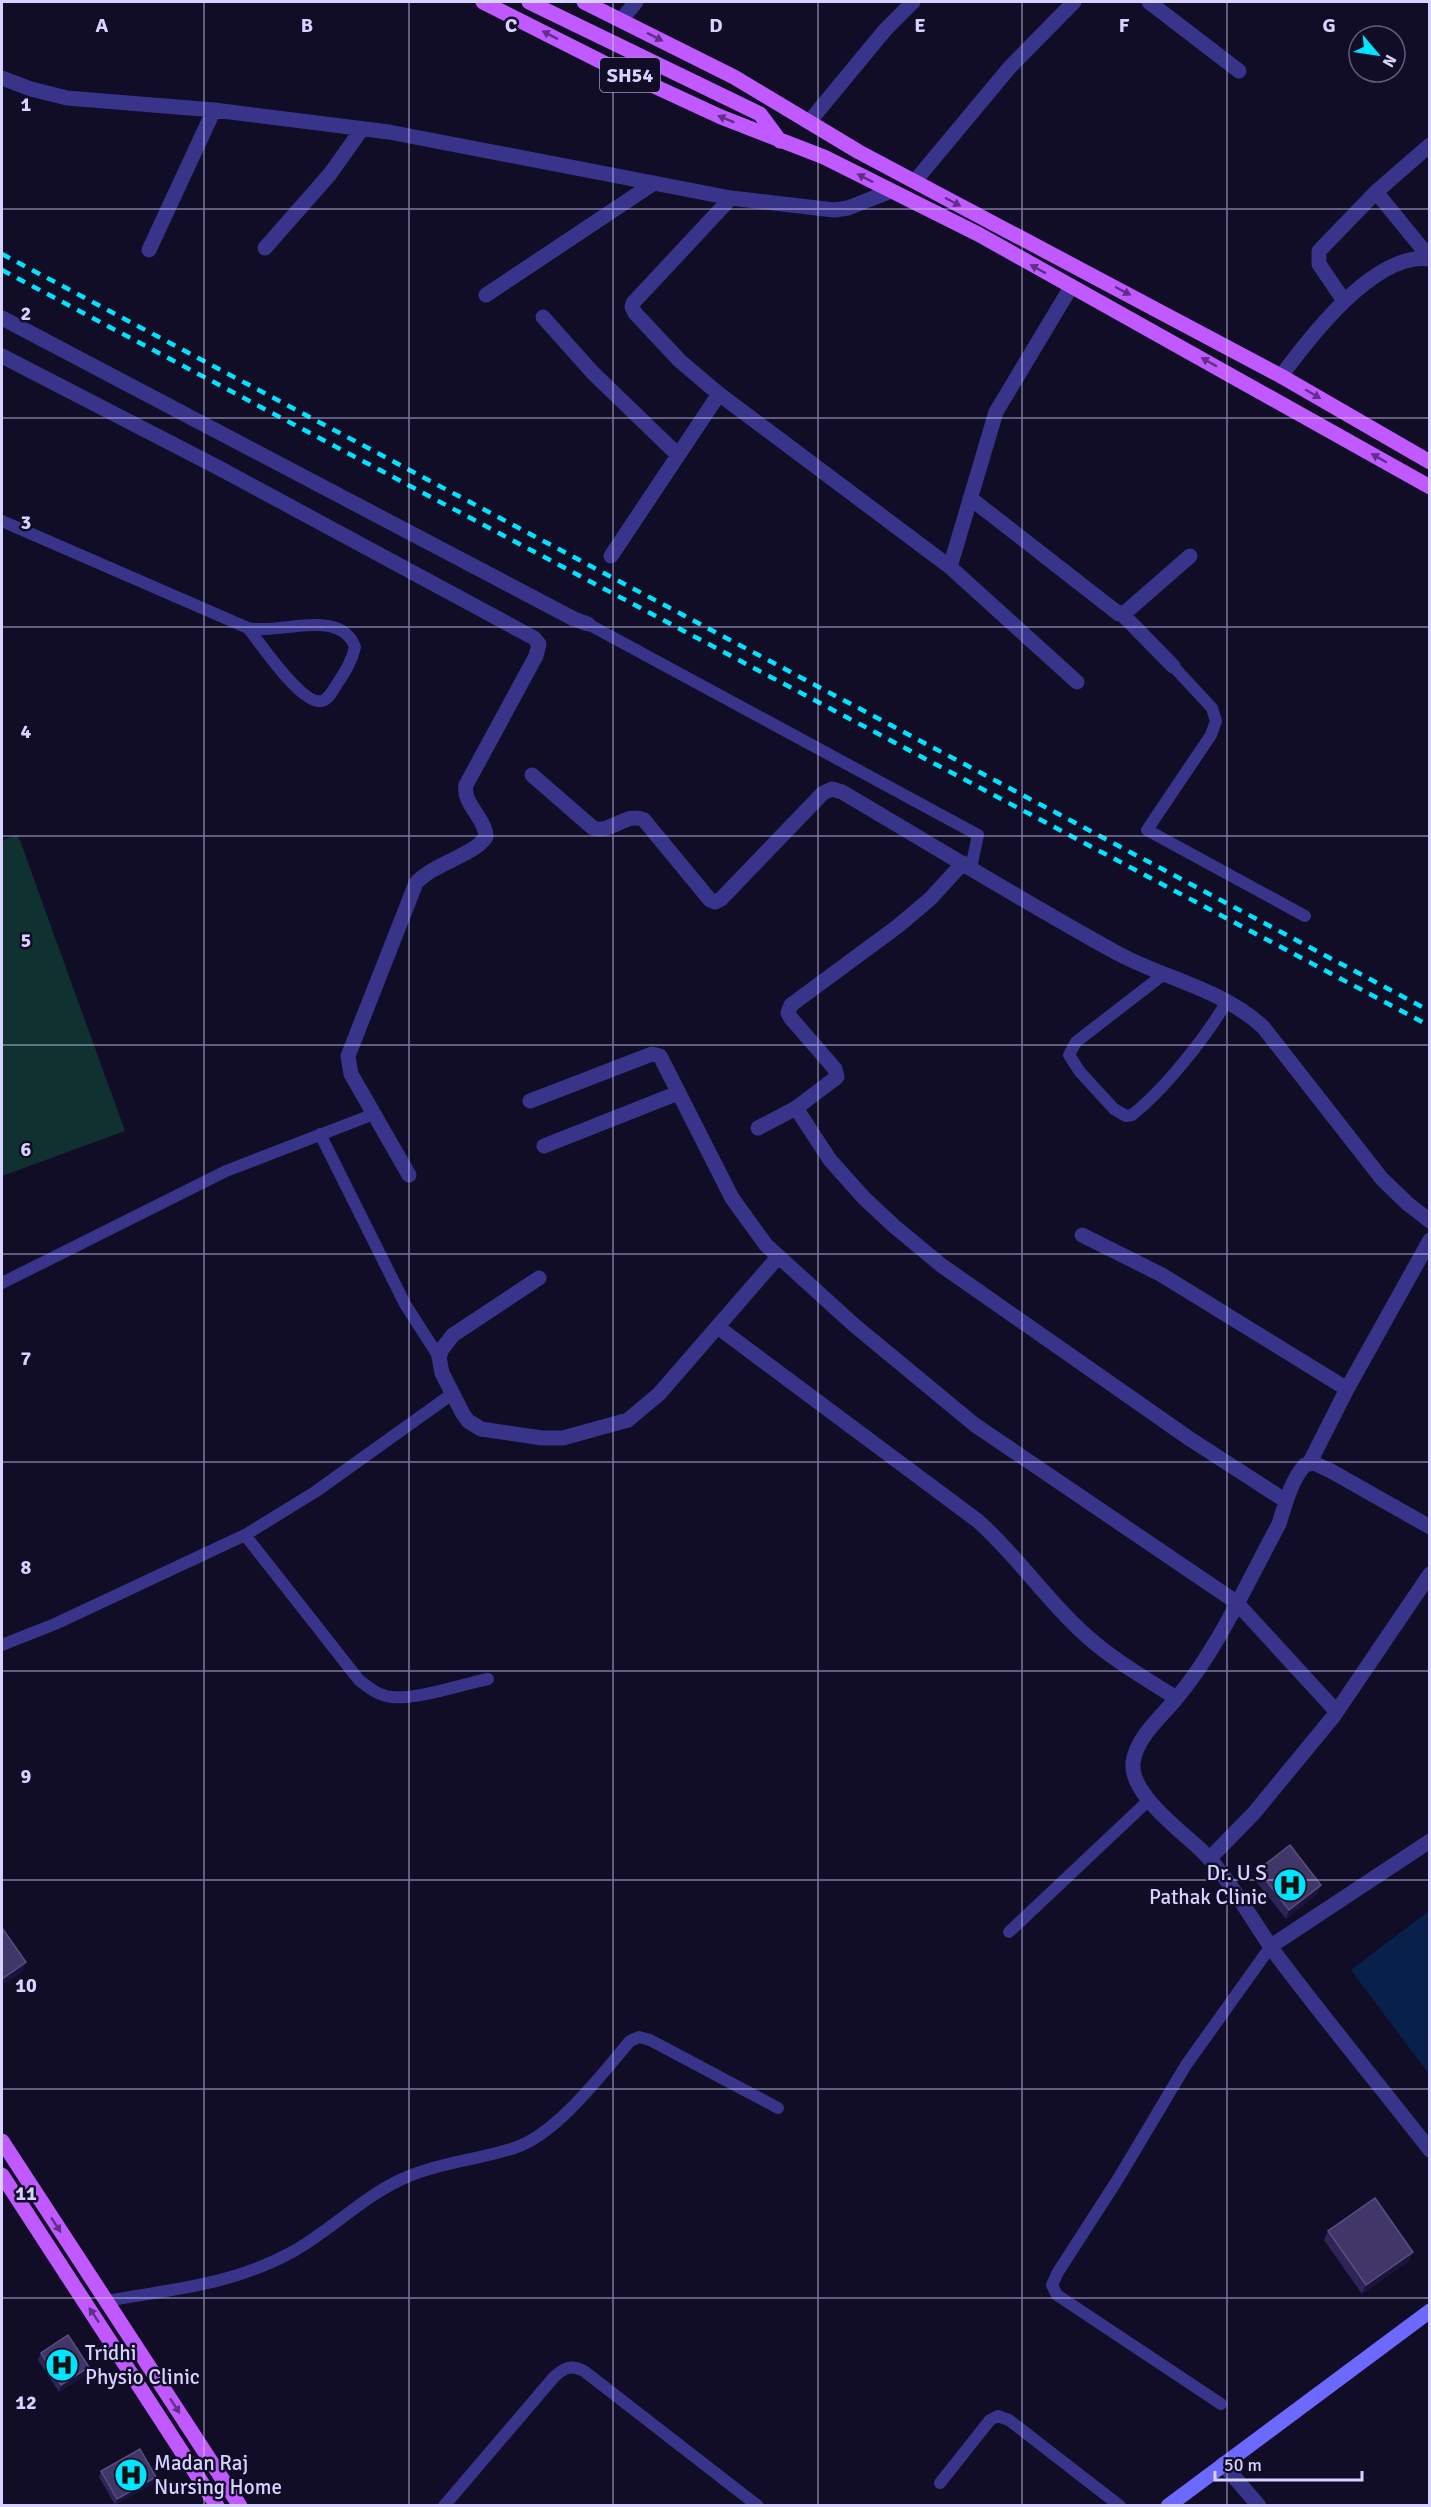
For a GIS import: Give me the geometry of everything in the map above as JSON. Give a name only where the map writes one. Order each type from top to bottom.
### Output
[{"type":"main road","name":"SH54","points":[[483,2],[602,62],[710,112],[780,141]]},
{"type":"main road","name":"SH54","points":[[529,2],[760,114],[780,141]]},
{"type":"main road","name":"SH54","points":[[588,3],[734,77],[792,112]]},
{"type":"main road","name":"SH54","points":[[760,114],[792,112]]},
{"type":"main road","points":[[792,112],[858,152],[1281,376],[1430,462]]},
{"type":"main road","points":[[780,141],[824,157],[978,234],[1430,487]]},
{"type":"main road","points":[[2,2141],[240,2505]]},
{"type":"main road","points":[[2,2175],[217,2505]]},
{"type":"street","points":[[621,20],[636,2]]},
{"type":"street","points":[[809,122],[885,30],[913,2]]},
{"type":"street","points":[[915,182],[1010,67],[1074,2]]},
{"type":"street","points":[[1149,2],[1239,71]]},
{"type":"street","points":[[2,78],[31,89],[67,98],[214,110],[362,129],[476,148],[731,198],[834,210],[848,208],[891,191]]},
{"type":"street","points":[[148,250],[214,110]]},
{"type":"street","points":[[265,248],[330,174],[362,129]]},
{"type":"street","points":[[1344,301],[1319,264],[1318,255],[1323,246],[1376,192],[1430,145]]},
{"type":"street","points":[[486,295],[654,183]]},
{"type":"street","points":[[1376,192],[1430,258]]},
{"type":"street","points":[[731,198],[633,303],[635,314],[680,361],[719,394],[950,567],[1077,682]]},
{"type":"street","points":[[1281,376],[1311,335],[1344,301],[1374,277],[1409,259],[1430,258]]},
{"type":"street","points":[[950,567],[996,412],[1071,287]]},
{"type":"street","points":[[543,317],[592,373],[678,455]]},
{"type":"street","points":[[2,318],[574,619],[588,624]]},
{"type":"street","points":[[2,356],[219,468],[534,638],[539,644],[536,656],[466,785],[466,795],[484,828],[486,837],[479,844],[431,870],[416,883],[351,1048],[348,1067],[409,1175]]},
{"type":"street","points":[[611,556],[719,394]]},
{"type":"street","points":[[970,498],[1111,610],[1122,614],[1173,666]]},
{"type":"street","points":[[1122,614],[1190,556]]},
{"type":"street","points":[[532,775],[593,828],[606,829],[632,818],[644,820],[712,902],[721,899],[823,793],[832,789],[842,792],[1119,954],[1227,1001],[1263,1027],[1382,1179],[1430,1221]]},
{"type":"street","points":[[758,1128],[796,1108],[834,1081],[838,1075],[790,1017],[788,1013],[791,1005],[898,926],[967,866]]},
{"type":"street","points":[[530,1101],[652,1054],[663,1058],[678,1094],[732,1198],[766,1245],[778,1257],[854,1325],[975,1425],[1236,1602],[1336,1711]]},
{"type":"street","points":[[544,1146],[678,1094]]},
{"type":"street","points":[[796,1108],[830,1160],[864,1198],[941,1265],[1180,1433],[1286,1501]]},
{"type":"street","points":[[1082,1235],[1162,1275],[1347,1389]]},
{"type":"street","points":[[1430,1240],[1347,1389],[1309,1464],[1299,1473],[1286,1501],[1279,1524],[1206,1656],[1176,1698],[1154,1723],[1136,1752],[1134,1775],[1138,1786],[1149,1800],[1210,1858],[1271,1946],[1430,2150]]},
{"type":"street","points":[[539,1278],[453,1335],[446,1342],[439,1357],[442,1373],[452,1394],[468,1421],[481,1429],[553,1438],[612,1426],[628,1420],[644,1409],[719,1328],[778,1257]]},
{"type":"street","points":[[719,1328],[978,1521],[999,1540],[1080,1630],[1109,1655],[1176,1698]]},
{"type":"street","points":[[1309,1464],[1314,1463],[1331,1471],[1430,1527]]},
{"type":"street","points":[[1210,1858],[1254,1813],[1336,1711],[1430,1574]]},
{"type":"street","points":[[1271,1946],[1430,1841]]},
{"type":"street","points":[[1167,2505],[1430,2311]]},
{"type":"street","points":[[1223,2464],[1259,2505]]},
{"type":"lane","points":[[2,521],[248,628],[263,630],[325,625],[346,632],[355,647],[353,656],[331,694],[325,700],[311,700],[299,692],[248,628]]},
{"type":"lane","points":[[588,624],[978,835],[967,866]]},
{"type":"lane","points":[[1173,666],[1212,708],[1216,721],[1211,735],[1147,830],[1305,916]]},
{"type":"lane","points":[[1164,974],[1076,1042],[1070,1051],[1071,1060],[1080,1072],[1120,1114],[1132,1115],[1152,1097],[1213,1025],[1227,1001]]},
{"type":"lane","points":[[2,1283],[226,1171],[374,1114]]},
{"type":"lane","points":[[320,1134],[405,1304],[439,1357]]},
{"type":"lane","points":[[2,1645],[55,1624],[245,1535],[315,1492],[452,1394]]},
{"type":"lane","points":[[245,1535],[359,1680],[370,1689],[391,1697],[405,1697],[488,1679]]},
{"type":"lane","points":[[1009,1932],[1149,1800]]},
{"type":"lane","points":[[1221,2404],[1057,2295],[1052,2285],[1186,2065],[1271,1946]]},
{"type":"lane","points":[[106,2301],[220,2282],[248,2273],[296,2249],[399,2180],[529,2142],[554,2124],[630,2041],[639,2037],[650,2040],[778,2108]]},
{"type":"lane","points":[[444,2505],[554,2377],[566,2367],[572,2367],[584,2371],[758,2505]]},
{"type":"lane","points":[[940,2483],[990,2420],[999,2416],[1009,2420],[1120,2505]]},
{"type":"green space","points":[[18,835],[125,1131],[2,1176],[2,840]]},
{"type":"water","points":[[1429,1911],[1429,2074],[1351,1970]]},
{"type":"building","points":[[1290,1845],[1321,1885],[1289,1910],[1258,1870]]},
{"type":"building","points":[[2,1928],[26,1962],[2,1979]]},
{"type":"building","points":[[1375,2198],[1413,2252],[1366,2285],[1328,2231]]},
{"type":"building","points":[[68,2335],[89,2367],[61,2385],[41,2353]]},
{"type":"building","points":[[140,2449],[156,2477],[117,2499],[101,2471]]},
{"type":"railway","points":[[2,254],[1430,1011]]},
{"type":"railway","points":[[2,270],[1430,1026]]},
{"type":"place","name":"Dr. U S Pathak Clinic","points":[[1290,1885]]},
{"type":"place","name":"Tridhi Physio Clinic","points":[[62,2365]]},
{"type":"place","name":"Madan Raj Nursing Home","points":[[131,2475]]}]
